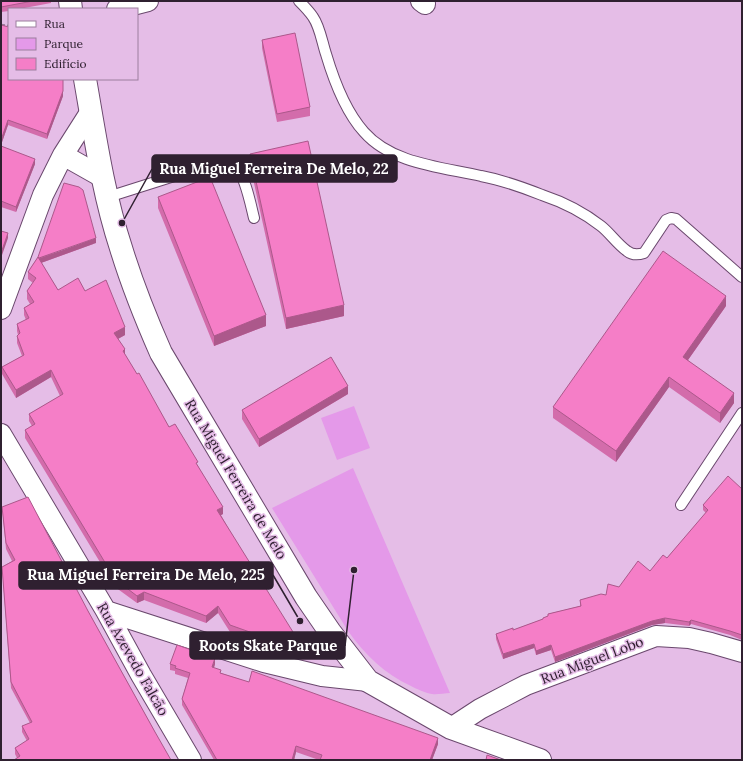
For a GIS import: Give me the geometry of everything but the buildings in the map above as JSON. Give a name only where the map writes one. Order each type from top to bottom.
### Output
[{"type":"main road","name":"Rua Miguel Ferreira de Melo","points":[[85,80],[105,187],[120,248],[142,310],[161,354],[306,597],[330,632],[368,681],[451,728],[540,760]]},
{"type":"street","points":[[121,8],[148,1]]},
{"type":"street","points":[[1,308],[42,195],[63,155],[91,111]]},
{"type":"street","points":[[63,155],[105,187]]},
{"type":"street","name":"Rua Azevedo Falcão","points":[[1,434],[106,611],[141,675],[191,760]]},
{"type":"street","points":[[106,611],[264,662],[322,676],[368,681]]},
{"type":"street","name":"Rua Miguel Lobo","points":[[451,728],[480,709],[526,685],[656,636],[689,638],[742,652]]},
{"type":"lane","points":[[299,1],[313,16],[330,69],[341,96],[352,117],[378,146],[408,160],[517,185],[556,200],[601,226],[627,252],[634,255],[644,253],[666,220],[671,218],[676,219],[742,277]]},
{"type":"lane","points":[[105,187],[209,165],[225,164],[235,168],[241,173],[254,218]]},
{"type":"lane","points":[[681,504],[742,413]]},
{"type":"green space","points":[[354,406],[370,448],[337,460],[321,418]]},
{"type":"green space","points":[[353,468],[450,693],[434,694],[418,690],[384,670],[361,648],[348,631],[272,508]]},
{"type":"place","name":"Rua Miguel Ferreira De Melo, 22","points":[[122,223]]},
{"type":"place","name":"Roots Skate Parque","points":[[354,570]]},
{"type":"place","name":"Rua Miguel Ferreira De Melo, 225","points":[[300,621]]}]
